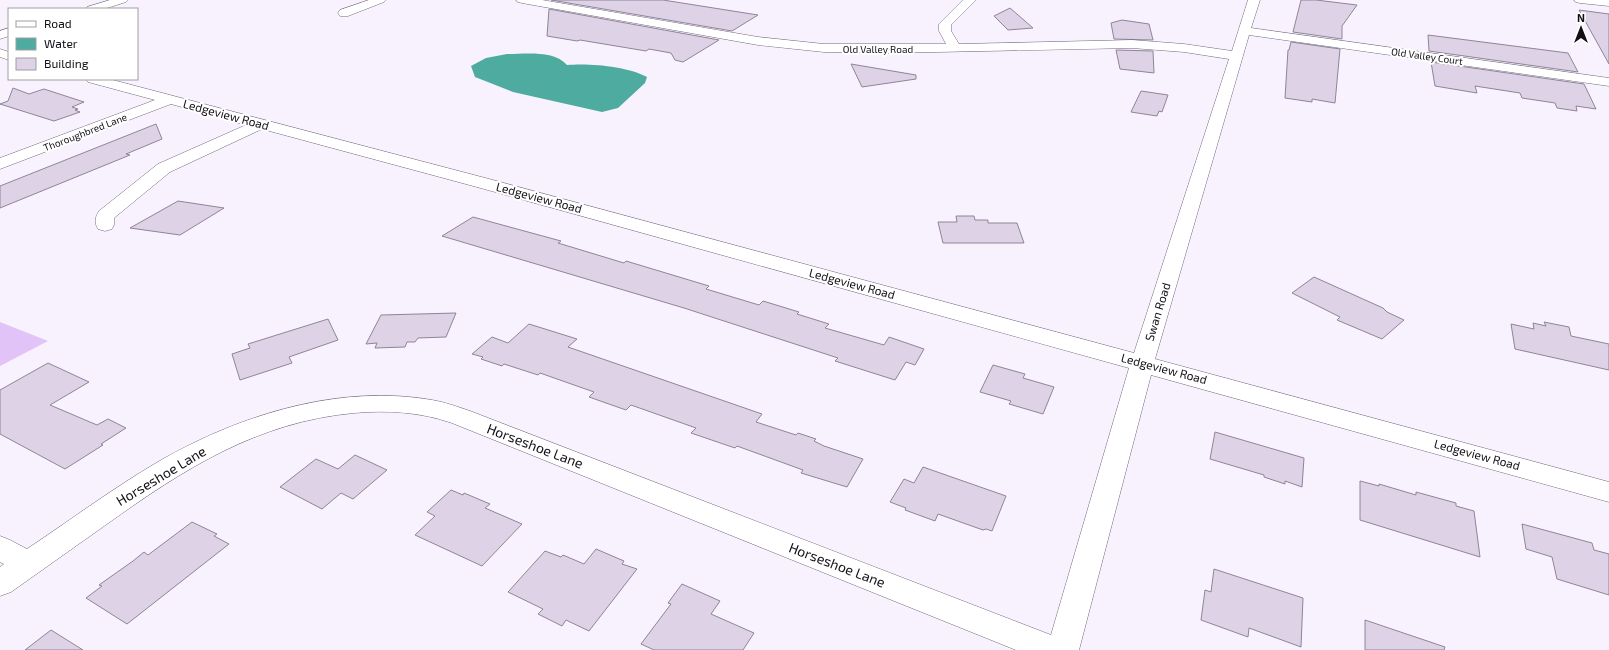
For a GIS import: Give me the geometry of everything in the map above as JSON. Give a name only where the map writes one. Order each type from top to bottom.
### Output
[{"type":"street","points":[[94,8],[122,0]]},
{"type":"street","points":[[344,13],[380,0]]},
{"type":"street","name":"Old Valley Road","points":[[522,0],[750,40],[793,45],[857,49],[1132,44],[1184,48],[1237,56]]},
{"type":"street","points":[[955,48],[945,31],[945,24],[970,0]]},
{"type":"street","name":"Swan Road","points":[[1063,650],[1142,363],[1254,0]]},
{"type":"street","points":[[1580,0],[1609,3]]},
{"type":"street","name":"Old Valley Court","points":[[1245,31],[1609,82]]},
{"type":"street","name":"Ledgeview Road","points":[[97,80],[482,183],[1609,492]]},
{"type":"street","name":"Thoroughbred Lane","points":[[0,164],[169,100]]},
{"type":"street","points":[[105,225],[104,219],[106,215],[164,168],[260,124]]},
{"type":"street","name":"Horseshoe Lane","points":[[0,583],[144,484],[182,460],[220,441],[258,426],[296,414],[340,406],[402,404],[433,408],[461,417],[1053,650]]},
{"type":"street","points":[[0,548],[28,564]]},
{"type":"shaded area","points":[[0,322],[48,341],[0,366]]},
{"type":"water","points":[[507,54],[547,55],[561,60],[567,65],[586,64],[608,66],[629,70],[647,77],[645,83],[618,108],[602,112],[513,92],[475,77],[471,66],[486,58]]},
{"type":"building","points":[[551,0],[663,0],[758,15],[732,31]]},
{"type":"building","points":[[1301,0],[1316,0],[1357,5],[1342,26],[1342,39],[1293,32]]},
{"type":"building","points":[[1010,8],[1033,28],[1008,30],[994,16]]},
{"type":"building","points":[[549,9],[719,40],[683,62],[675,60],[671,53],[649,49],[646,51],[547,36]]},
{"type":"building","points":[[1579,10],[1609,14],[1609,64]]},
{"type":"building","points":[[1122,20],[1149,24],[1153,40],[1114,39],[1111,23]]},
{"type":"building","points":[[1428,35],[1568,53],[1578,72],[1429,51]]},
{"type":"building","points":[[1291,42],[1340,49],[1335,103],[1312,99],[1312,102],[1285,98],[1288,50]]},
{"type":"building","points":[[1116,50],[1153,51],[1154,73],[1120,69]]},
{"type":"building","points":[[1431,62],[1584,84],[1596,109],[1576,106],[1577,111],[1557,108],[1555,103],[1522,98],[1520,93],[1475,86],[1477,93],[1435,86]]},
{"type":"building","points":[[851,64],[916,75],[916,79],[862,87]]},
{"type":"building","points":[[13,88],[29,94],[44,89],[84,102],[72,107],[78,109],[75,110],[80,112],[54,121],[0,104],[8,101]]},
{"type":"building","points":[[1141,91],[1168,95],[1162,112],[1159,111],[1157,116],[1131,112]]},
{"type":"building","points":[[156,124],[162,139],[126,154],[130,155],[0,208],[0,186]]},
{"type":"building","points":[[178,201],[224,208],[180,235],[130,228]]},
{"type":"building","points":[[956,216],[974,216],[975,220],[988,220],[988,223],[1017,223],[1024,243],[943,243],[938,222],[957,222]]},
{"type":"building","points":[[473,217],[561,241],[558,243],[624,263],[626,261],[709,286],[706,289],[759,305],[763,301],[799,312],[797,314],[829,324],[825,328],[884,345],[889,337],[924,349],[915,365],[906,362],[895,380],[835,361],[838,358],[684,308],[442,236]]},
{"type":"building","points":[[1314,277],[1383,308],[1387,312],[1404,320],[1382,339],[1337,320],[1340,317],[1292,293]]},
{"type":"building","points":[[456,313],[446,337],[418,338],[415,342],[407,342],[405,347],[375,348],[377,343],[366,344],[381,315]]},
{"type":"building","points":[[328,319],[338,340],[289,357],[292,363],[240,380],[232,354],[250,348],[248,344]]},
{"type":"building","points":[[1544,322],[1569,327],[1571,336],[1609,344],[1609,370],[1515,349],[1511,324],[1534,329],[1533,323],[1546,326]]},
{"type":"building","points":[[529,324],[577,339],[568,347],[762,414],[756,422],[796,435],[798,433],[816,439],[814,441],[824,446],[863,459],[847,487],[801,473],[803,470],[737,446],[735,448],[691,433],[696,428],[631,405],[626,410],[589,397],[594,392],[540,373],[538,375],[504,364],[502,366],[481,359],[483,357],[472,354],[492,337],[508,343]]},
{"type":"building","points":[[48,363],[89,382],[50,405],[97,425],[108,419],[126,428],[101,444],[103,445],[65,469],[0,434],[0,390]]},
{"type":"building","points":[[993,365],[1025,374],[1023,378],[1054,387],[1043,414],[1009,404],[1011,401],[980,392]]},
{"type":"building","points":[[1215,432],[1304,458],[1302,487],[1285,481],[1285,484],[1264,477],[1264,475],[1210,459]]},
{"type":"building","points":[[355,455],[387,470],[353,499],[341,493],[322,509],[280,487],[316,459],[338,469]]},
{"type":"building","points":[[923,467],[1006,496],[992,531],[986,529],[983,530],[938,514],[935,521],[905,510],[906,508],[890,502],[904,479],[914,483]]},
{"type":"building","points":[[1360,481],[1379,486],[1379,484],[1416,495],[1416,492],[1456,503],[1456,506],[1474,511],[1480,557],[1360,520]]},
{"type":"building","points":[[451,490],[463,495],[464,493],[490,504],[485,508],[522,524],[482,566],[415,535],[435,516],[427,512]]},
{"type":"building","points":[[192,522],[217,534],[214,536],[229,544],[127,624],[86,598],[102,586],[99,585],[144,552],[148,555]]},
{"type":"building","points":[[1522,524],[1592,543],[1594,550],[1609,554],[1609,595],[1557,579],[1552,557],[1526,549]]},
{"type":"building","points":[[596,549],[624,561],[622,564],[637,569],[589,631],[566,620],[562,626],[538,614],[543,609],[508,592],[545,551],[561,557],[563,555],[584,564]]},
{"type":"building","points":[[1214,569],[1303,598],[1301,647],[1249,628],[1248,637],[1201,620],[1205,590],[1211,592]]},
{"type":"building","points":[[682,584],[720,601],[711,614],[754,633],[743,650],[654,650],[641,644],[671,604],[668,603]]},
{"type":"building","points":[[1365,620],[1445,647],[1444,650],[1365,650]]},
{"type":"building","points":[[51,630],[83,650],[25,650]]}]
